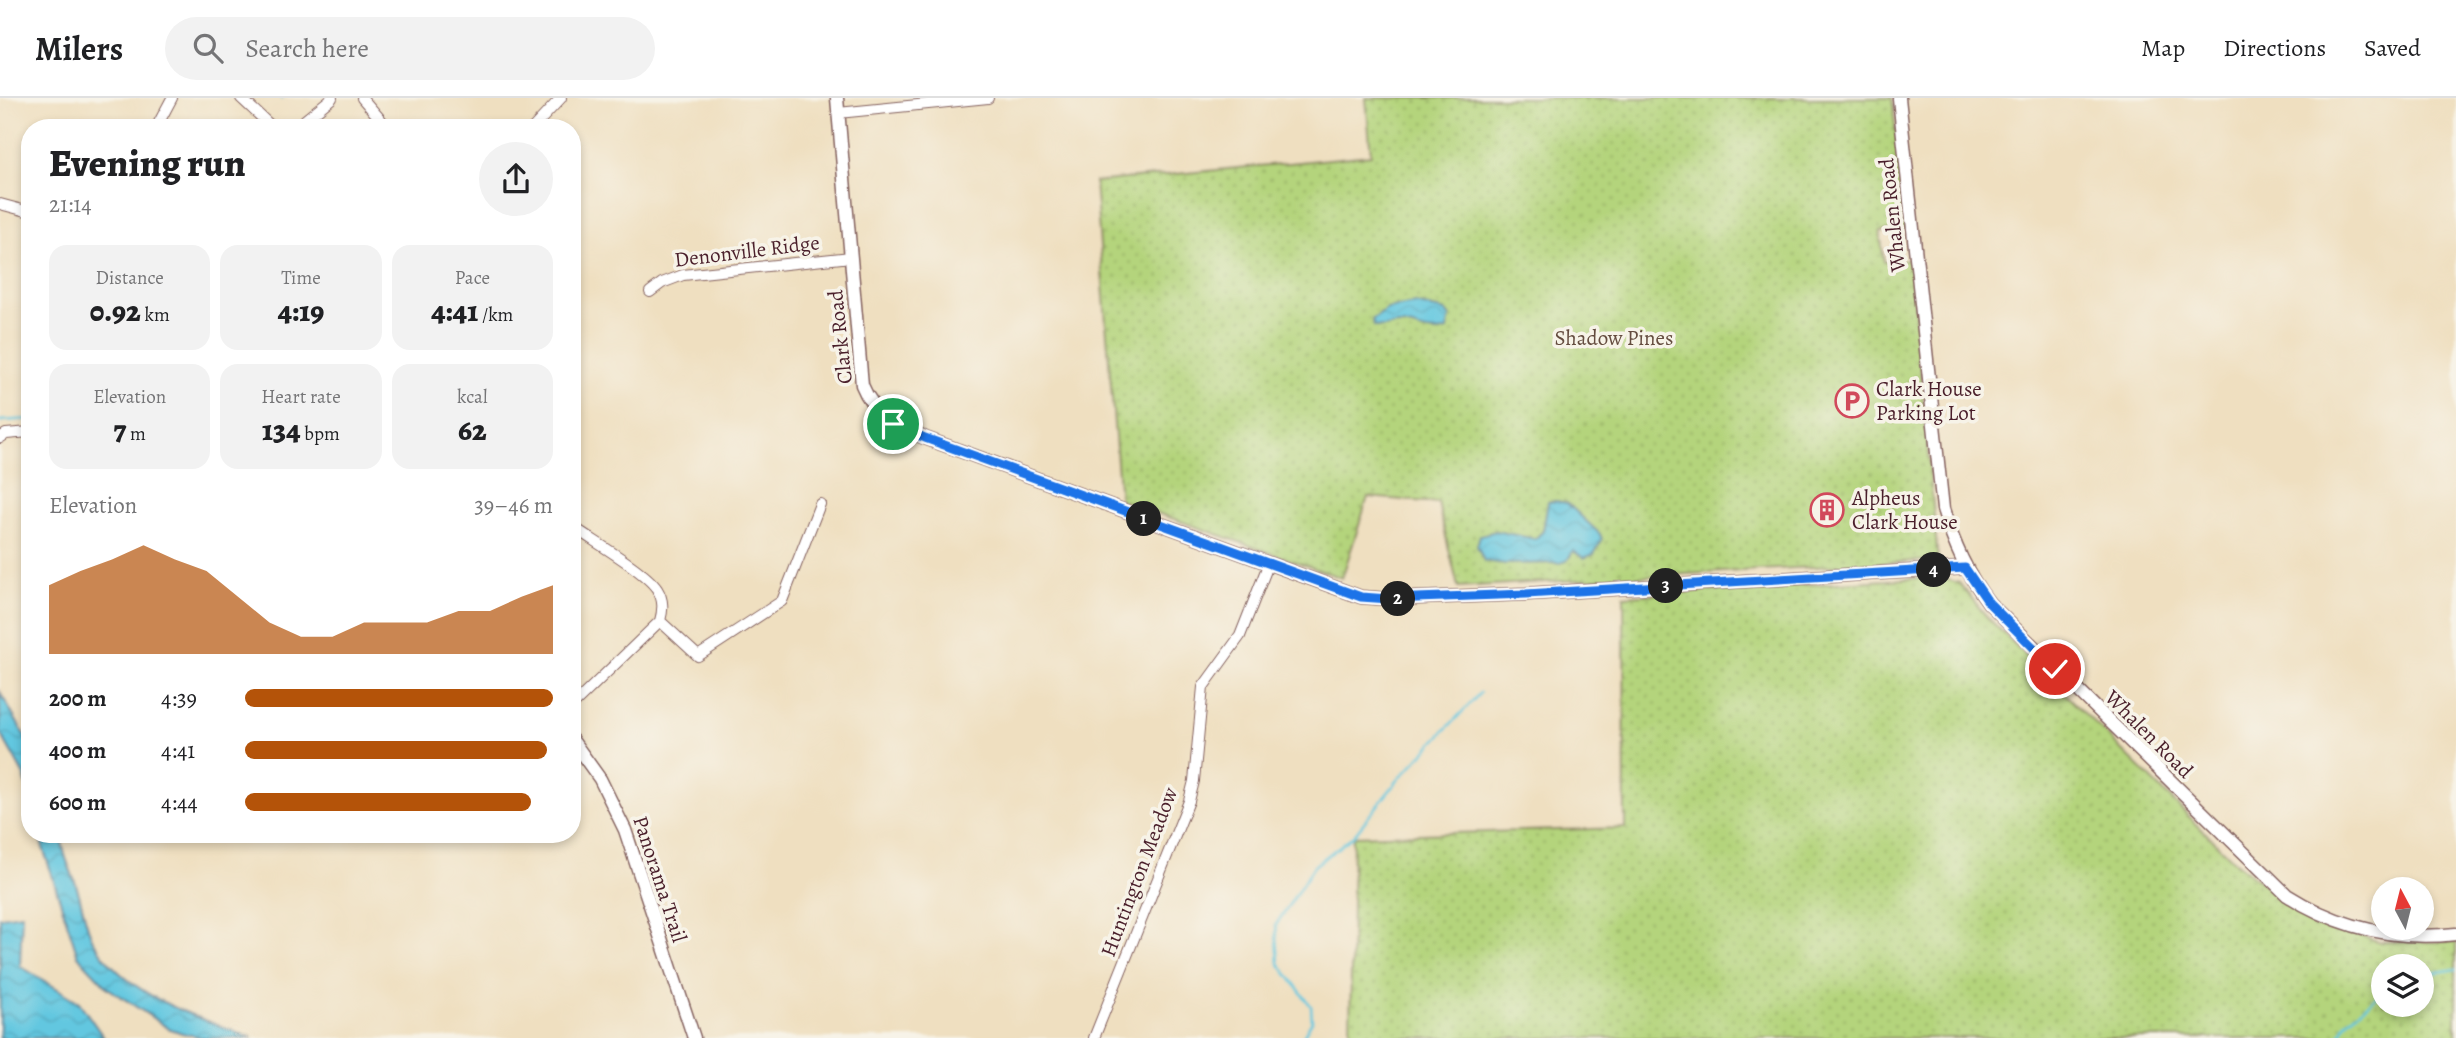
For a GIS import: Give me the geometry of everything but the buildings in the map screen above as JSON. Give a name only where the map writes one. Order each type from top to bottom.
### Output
[{"type":"street","points":[[161,119],[172,98]]},
{"type":"street","points":[[241,98],[263,119]]},
{"type":"street","points":[[306,119],[332,98]]},
{"type":"street","points":[[362,98],[380,119]]},
{"type":"street","points":[[541,119],[561,98]]},
{"type":"street","name":"Clark Road","points":[[837,98],[862,385],[873,407],[882,416],[925,438],[1348,594],[1389,599],[1965,568]]},
{"type":"street","points":[[838,113],[988,98]]},
{"type":"street","name":"Whalen Road","points":[[1899,98],[1941,493],[1952,538],[1965,568],[1989,603],[2287,895],[2319,914],[2358,929],[2418,937],[2456,934]]},
{"type":"street","points":[[0,204],[21,210]]},
{"type":"street","name":"Denonville Ridge","points":[[650,292],[662,283],[683,275],[852,257]]},
{"type":"street","points":[[0,438],[6,434],[21,433]]},
{"type":"street","points":[[660,621],[698,656],[777,606],[794,577],[820,504]]},
{"type":"street","points":[[581,533],[656,588],[662,602],[660,621],[581,697]]},
{"type":"street","name":"Huntington Meadow","points":[[1094,1038],[1189,801],[1194,781],[1203,687],[1240,636],[1268,565]]},
{"type":"street","name":"Panorama Trail","points":[[581,754],[615,806],[694,1038]]},
{"type":"green space","name":"Shadow Pines","points":[[1366,98],[1892,98],[1907,228],[1880,232],[1884,262],[1910,259],[1938,560],[1458,587],[1438,503],[1368,497],[1342,578],[1120,500],[1095,182],[1371,155]]},
{"type":"green space","points":[[1938,577],[1959,583],[1987,617],[2235,862],[2311,920],[2381,942],[2456,942],[2456,1038],[1350,1038],[1353,836],[1625,828],[1624,596]]},
{"type":"water","points":[[1415,304],[1445,311],[1450,317],[1447,330],[1435,332],[1402,325],[1374,326],[1372,320],[1387,309]]},
{"type":"water","points":[[1548,502],[1567,503],[1600,534],[1602,540],[1594,554],[1584,558],[1573,551],[1567,561],[1560,563],[1505,564],[1484,561],[1477,546],[1480,535],[1496,531],[1535,539],[1543,531]]},
{"type":"water","points":[[0,692],[21,729],[21,770],[0,732]]},
{"type":"water","points":[[42,843],[62,843],[91,936],[108,961],[125,978],[186,1013],[252,1038],[205,1038],[168,1028],[108,988],[78,956]]},
{"type":"water","points":[[22,914],[20,966],[79,1002],[104,1038],[0,1038],[0,917]]},
{"type":"waterway","points":[[0,421],[21,420]]},
{"type":"waterway","points":[[1302,1038],[1312,1021],[1311,1006],[1279,963],[1276,925],[1314,866],[1353,836],[1399,779],[1480,693]]},
{"type":"waterway","points":[[2434,973],[2456,969]]},
{"type":"waterway","points":[[2339,1038],[2346,1022],[2371,1002]]},
{"type":"place","name":"Clark House Parking Lot","points":[[1852,401]]},
{"type":"place","name":"Alpheus Clark House","points":[[1827,510]]},
{"type":"route","points":[[893,424],[1361,597],[1389,599],[1526,594],[1965,568],[1989,603],[2055,669]]}]
